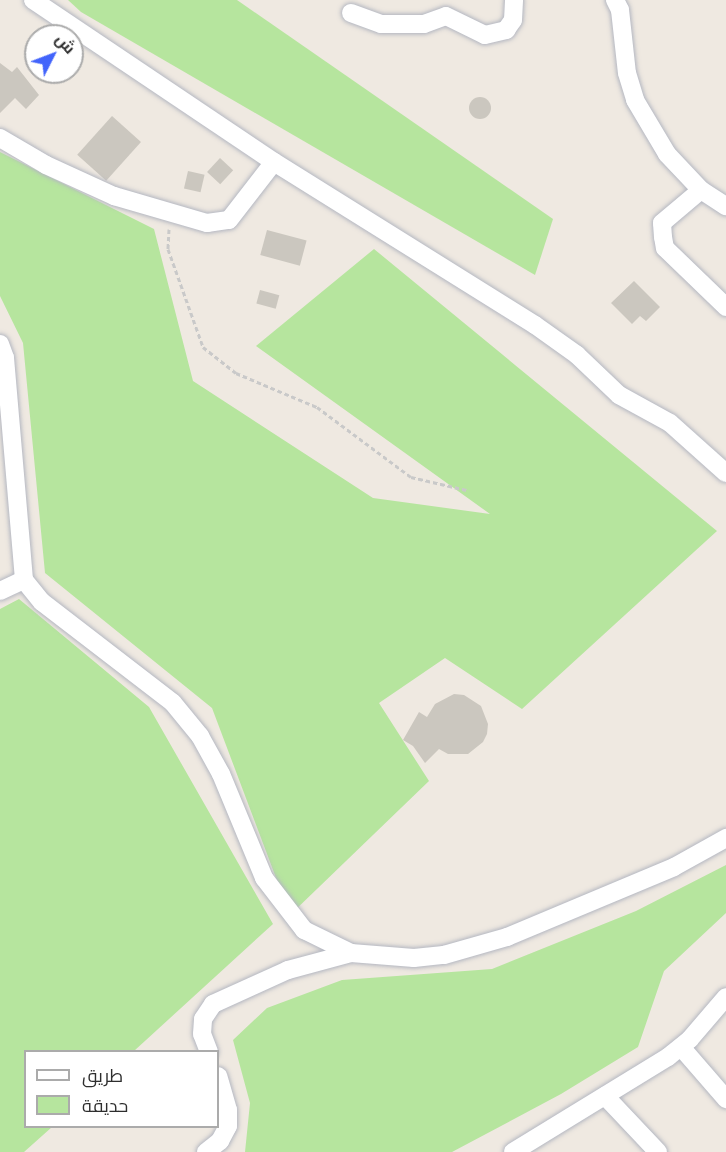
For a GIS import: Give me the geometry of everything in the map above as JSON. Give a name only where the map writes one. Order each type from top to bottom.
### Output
[{"type":"street","points":[[33,0],[274,162],[535,325],[576,355],[619,395],[670,423],[726,473]]},
{"type":"street","points":[[351,13],[381,24],[424,24],[446,16],[485,35],[506,30],[513,20],[513,0]]},
{"type":"street","points":[[615,0],[635,100],[667,154],[701,190],[726,206]]},
{"type":"street","points":[[0,138],[77,180],[170,215],[207,223],[229,220],[274,162]]},
{"type":"street","points":[[701,190],[662,223],[663,237],[666,248],[726,307]]},
{"type":"street","points":[[0,344],[5,358],[18,547],[24,580],[42,602],[173,703],[200,736],[211,755],[277,900],[304,930],[351,953]]},
{"type":"street","points":[[0,591],[24,580]]},
{"type":"street","points":[[207,1050],[202,1034],[203,1019],[213,1004],[288,970],[351,953],[414,958],[476,947],[674,867],[726,838]]},
{"type":"street","points":[[513,1152],[681,1047],[726,998]]},
{"type":"street","points":[[681,1047],[726,1099]]},
{"type":"street","points":[[206,1152],[220,1141],[228,1126],[228,1110],[219,1080]]},
{"type":"street","points":[[604,1096],[658,1152]]},
{"type":"path","points":[[170,215],[168,249],[203,347],[236,373],[317,407],[411,477],[466,490]]},
{"type":"green space","points":[[68,0],[237,0],[553,219],[535,275],[81,12]]},
{"type":"green space","points":[[0,152],[154,229],[193,381],[373,498],[490,514],[256,346],[374,249],[717,531],[522,709],[445,658],[379,703],[429,781],[290,915],[212,708],[45,573],[23,343],[0,296]]},
{"type":"green space","points":[[19,599],[149,707],[273,924],[135,1050],[24,1050],[24,1128],[51,1128],[24,1152],[0,1152],[0,609]]},
{"type":"green space","points":[[726,865],[726,913],[664,971],[638,1047],[561,1094],[452,1152],[245,1152],[250,1103],[233,1040],[267,1008],[342,980],[492,969],[636,911]]},
{"type":"building","points":[[0,63],[12,72],[17,67],[24,76],[24,84],[30,84],[39,95],[26,109],[15,98],[0,113]]},
{"type":"building","points":[[480,97],[488,100],[491,108],[488,116],[480,119],[472,116],[469,108],[472,100]]},
{"type":"building","points":[[112,116],[141,142],[106,181],[77,155]]},
{"type":"building","points":[[220,158],[233,170],[220,184],[207,172]]},
{"type":"building","points":[[188,171],[205,175],[201,192],[184,189]]},
{"type":"building","points":[[267,230],[307,241],[300,266],[260,255]]},
{"type":"building","points":[[634,281],[660,307],[646,321],[640,316],[632,324],[611,303]]},
{"type":"building","points":[[260,290],[279,295],[276,309],[256,304]]},
{"type":"building","points":[[454,694],[464,695],[481,706],[488,724],[487,734],[483,742],[468,754],[448,754],[439,749],[425,763],[413,746],[403,740],[419,712],[427,717],[435,704]]}]
